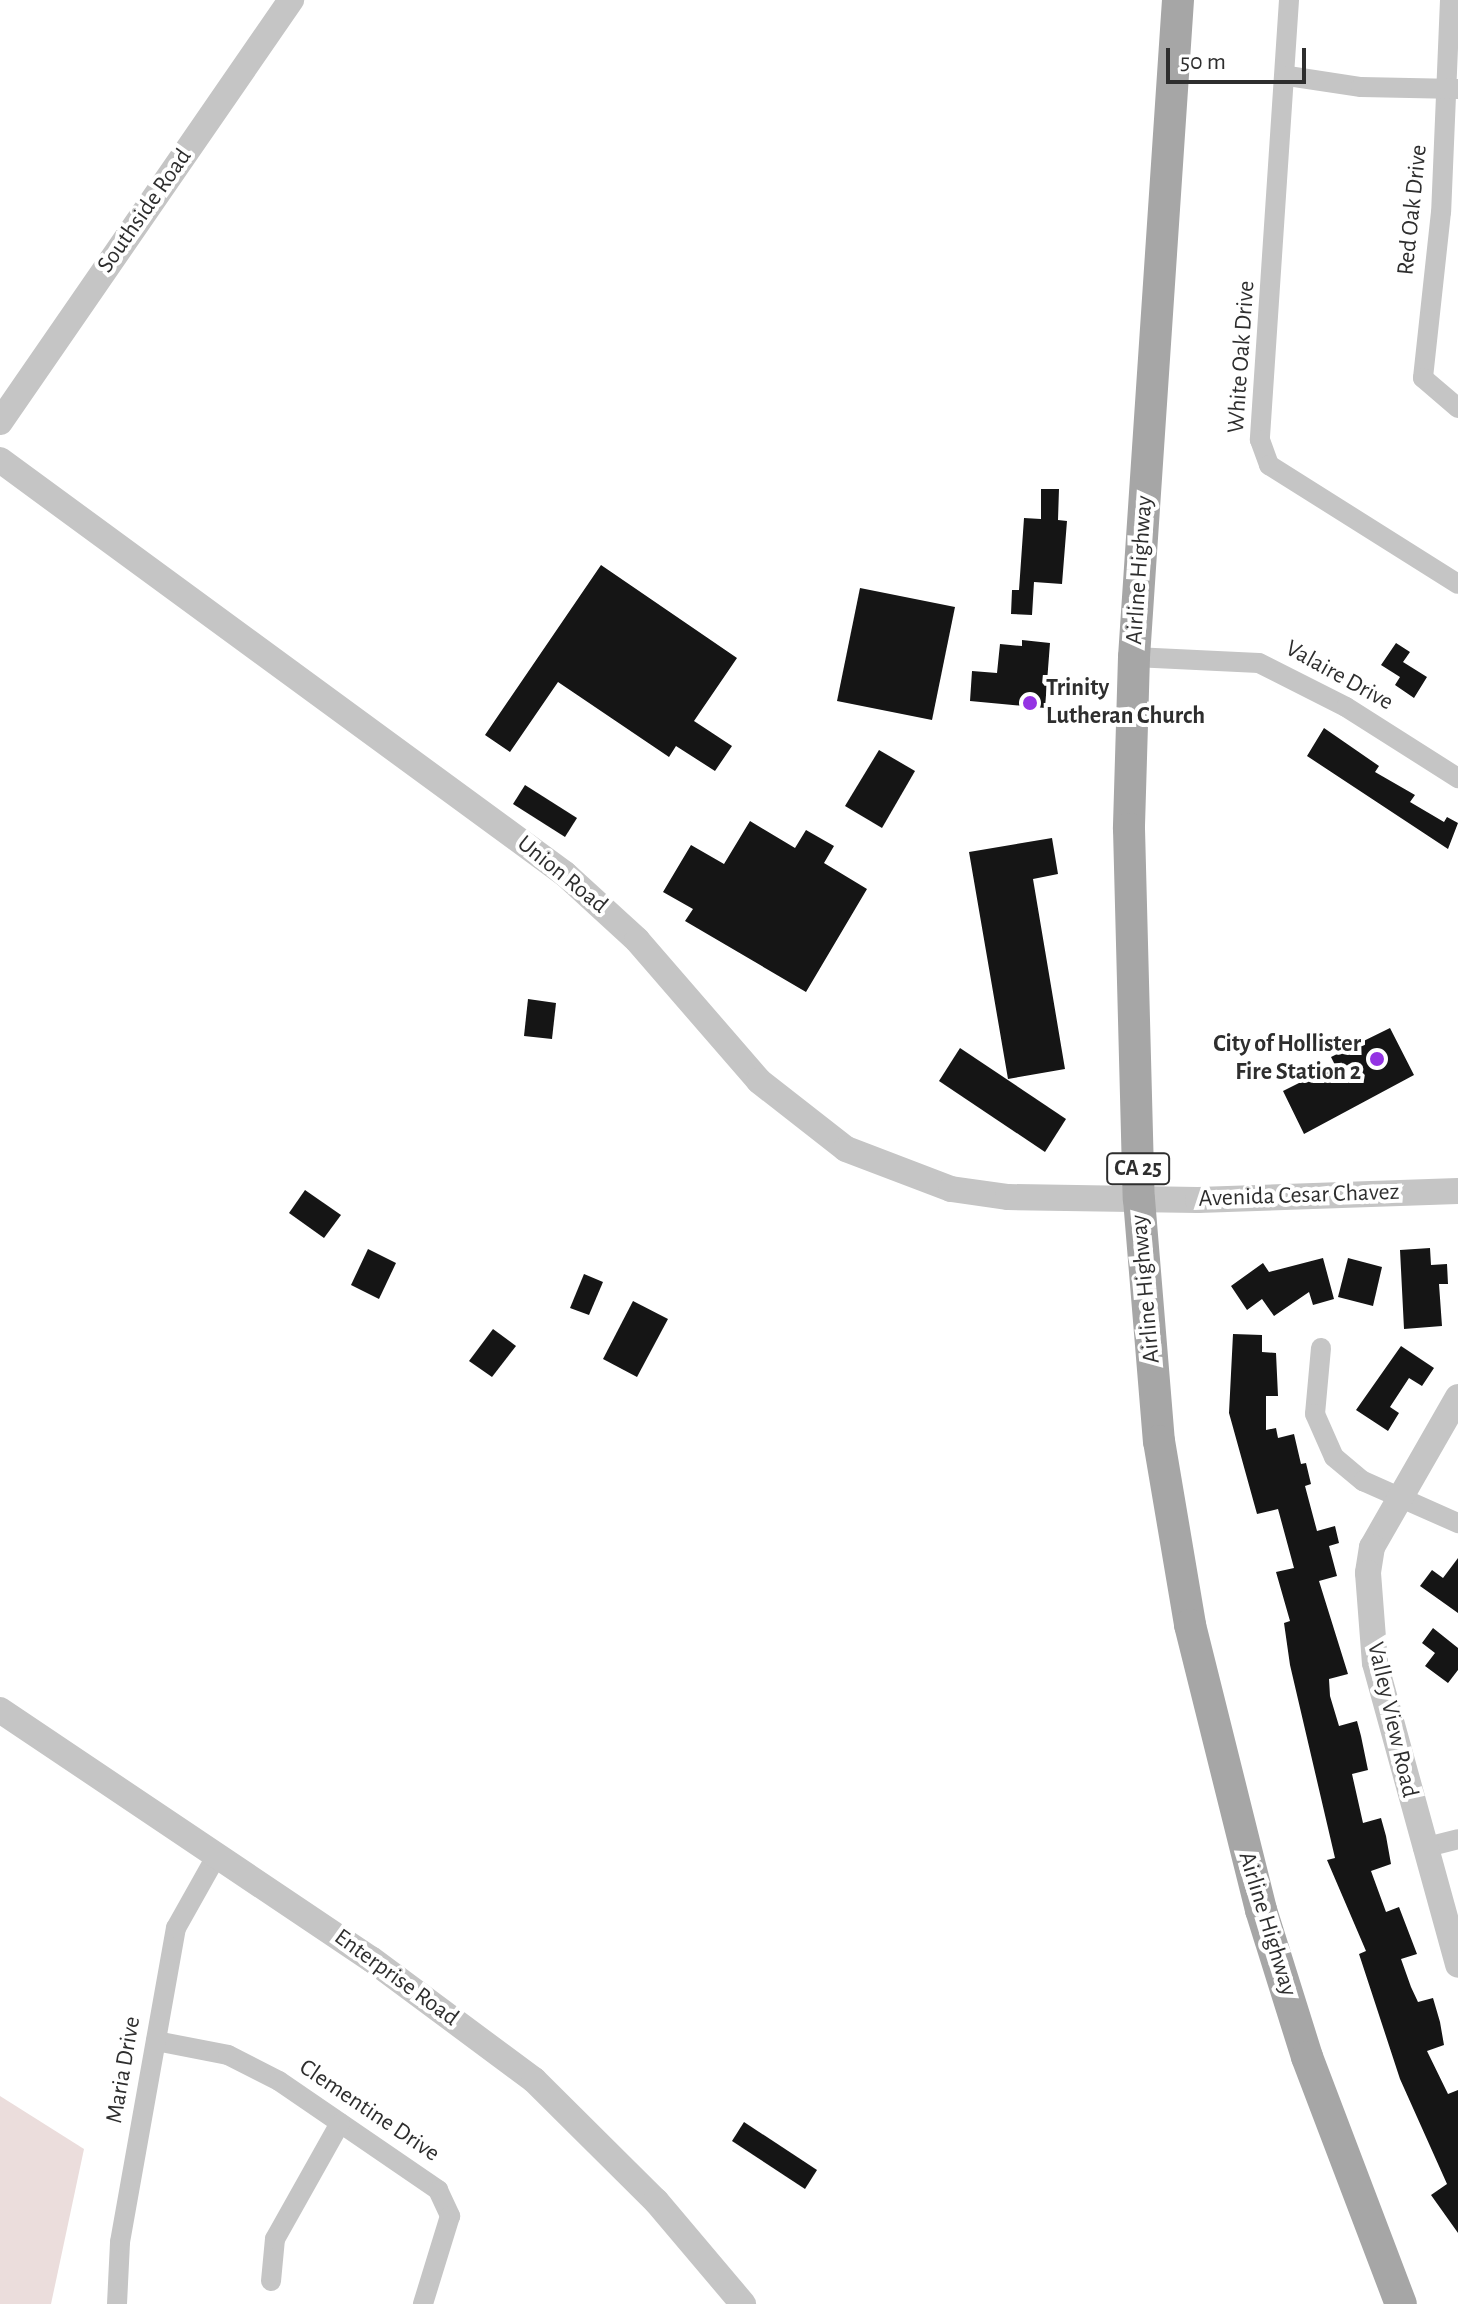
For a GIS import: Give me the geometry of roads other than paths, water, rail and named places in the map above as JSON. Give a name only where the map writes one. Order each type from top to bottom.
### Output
[{"type":"main road","name":"Airline Highway","points":[[1178,0],[1134,657],[1129,926],[1139,1199],[1172,1537],[1221,1765],[1307,2057],[1401,2304]]},
{"type":"street","name":"Southside Road","points":[[0,422],[291,0]]},
{"type":"street","name":"White Oak Drive","points":[[1289,0],[1288,76],[1260,440],[1269,465],[1458,584]]},
{"type":"street","name":"Red Oak Drive","points":[[1450,0],[1454,89],[1450,212],[1423,378],[1458,408]]},
{"type":"street","points":[[1288,76],[1361,87],[1454,89]]},
{"type":"street","name":"Union Road","points":[[0,460],[565,874],[637,940],[759,1081],[821,1134],[895,1172],[951,1189],[1008,1197],[1139,1199]]},
{"type":"street","name":"Valaire Drive","points":[[1134,657],[1259,663],[1346,707],[1458,778]]},
{"type":"street","name":"Avenida Cesar Chavez","points":[[1139,1199],[1458,1191]]},
{"type":"street","points":[[1321,1348],[1315,1414],[1325,1444],[1349,1473],[1403,1495],[1458,1523]]},
{"type":"street","name":"Valley View Road","points":[[1458,1397],[1372,1547],[1368,1612],[1375,1663],[1423,1848],[1458,1965]]},
{"type":"street","name":"Enterprise Road","points":[[0,1710],[217,1855],[534,2080],[656,2201],[743,2304]]},
{"type":"street","points":[[1423,1848],[1458,1839]]},
{"type":"street","name":"Maria Drive","points":[[117,2304],[120,2242],[176,1928],[217,1855]]},
{"type":"street","name":"Clementine Drive","points":[[156,2041],[228,2055],[340,2123],[438,2190],[450,2216],[423,2304]]},
{"type":"street","points":[[271,2281],[275,2239],[340,2123]]},
{"type":"place","name":"Trinity Lutheran Church","points":[[1030,703]]},
{"type":"place","name":"City of Hollister Fire Station 2","points":[[1377,1059]]}]
